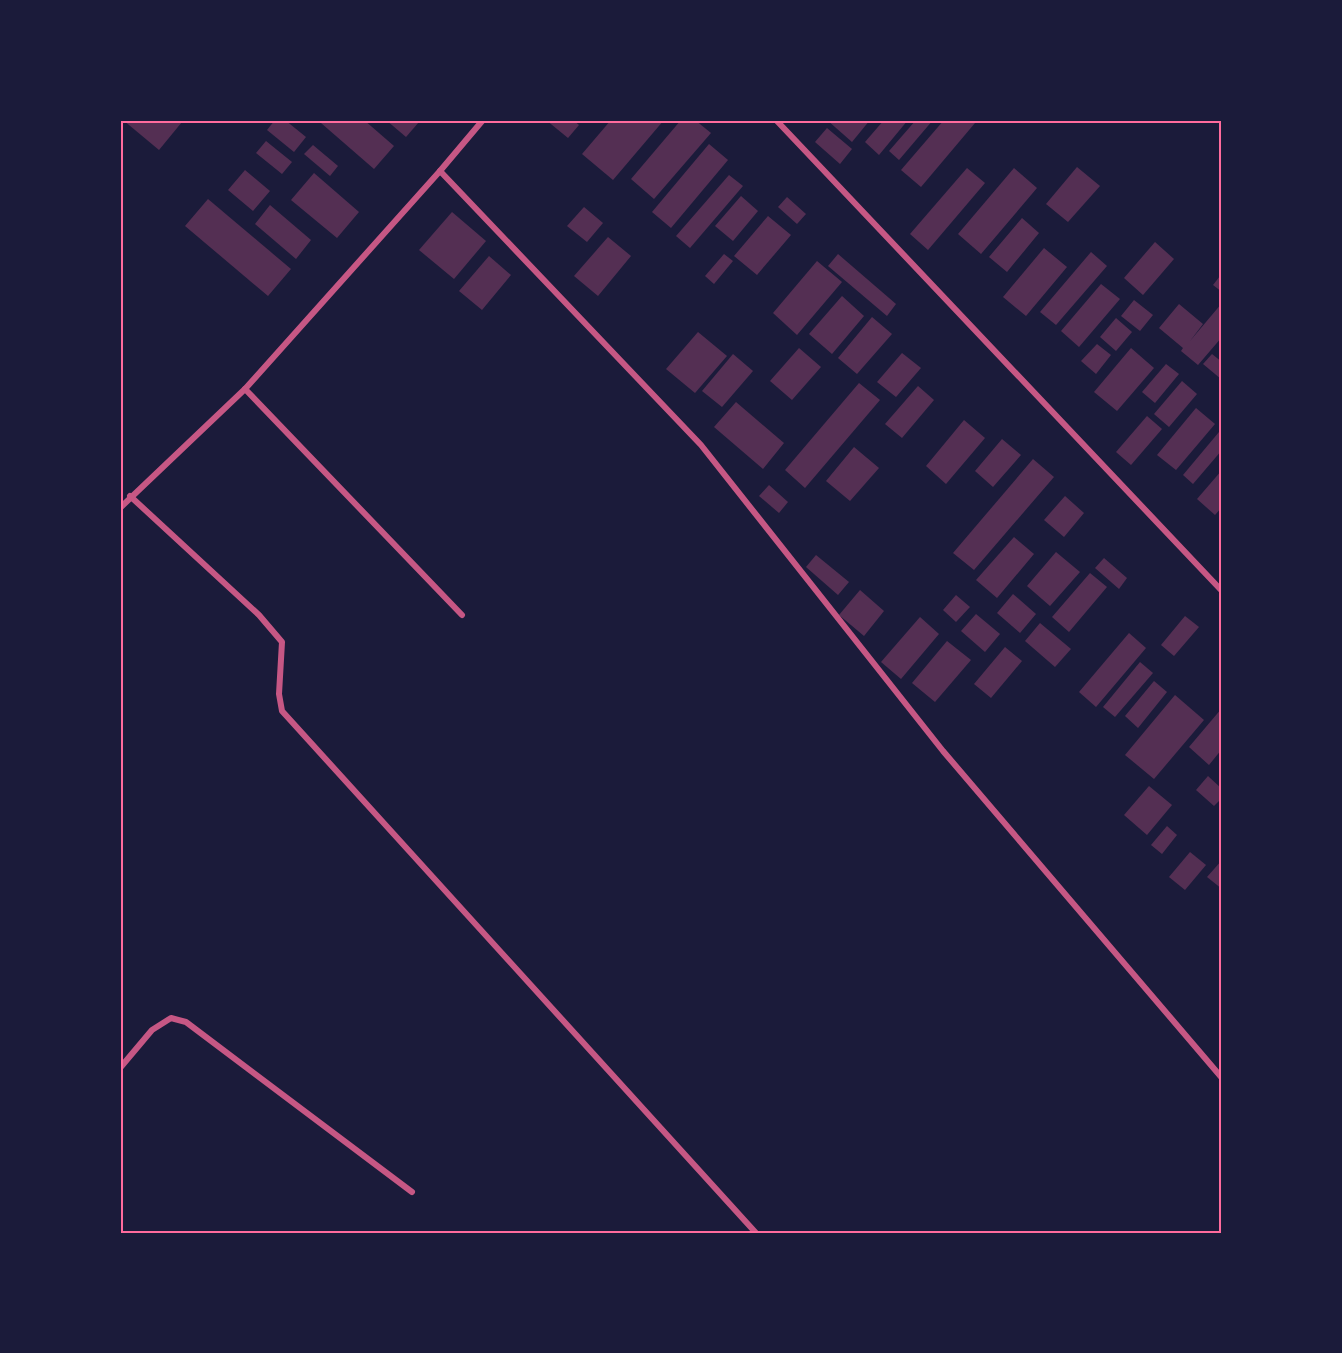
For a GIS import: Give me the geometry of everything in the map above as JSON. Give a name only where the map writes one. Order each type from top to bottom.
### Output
[{"type":"street","points":[[120,508],[130,496],[246,389],[483,120]]},
{"type":"street","points":[[776,120],[1222,591]]},
{"type":"street","points":[[440,171],[702,445],[943,751],[1222,1078]]},
{"type":"street","points":[[246,389],[462,615]]},
{"type":"street","points":[[130,496],[279,636],[283,648],[279,694],[282,711],[756,1233]]},
{"type":"street","points":[[120,1068],[152,1030],[171,1018],[186,1022],[412,1192]]},
{"type":"building","points":[[123,120],[180,120],[182,122],[159,150]]},
{"type":"building","points":[[275,120],[285,120],[306,137],[294,152],[267,130]]},
{"type":"building","points":[[324,120],[364,120],[394,146],[374,169],[321,123]]},
{"type":"building","points":[[386,120],[417,120],[419,122],[406,137]]},
{"type":"building","points":[[546,120],[573,120],[579,125],[568,138]]},
{"type":"building","points":[[611,120],[664,120],[613,180],[582,154]]},
{"type":"building","points":[[681,120],[695,120],[711,133],[654,199],[631,179]]},
{"type":"building","points":[[827,120],[870,120],[852,142]]},
{"type":"building","points":[[884,120],[908,120],[879,155],[865,142]]},
{"type":"building","points":[[916,120],[933,120],[899,160],[889,151]]},
{"type":"building","points":[[944,120],[972,120],[975,123],[921,187],[901,170]]},
{"type":"building","points":[[827,128],[852,149],[840,164],[815,142]]},
{"type":"building","points":[[266,141],[292,162],[282,174],[256,153]]},
{"type":"building","points":[[709,144],[728,160],[671,228],[652,212]]},
{"type":"building","points":[[313,145],[338,166],[330,176],[304,154]]},
{"type":"building","points":[[1077,167],[1100,186],[1068,222],[1046,204]]},
{"type":"building","points":[[967,168],[985,183],[928,250],[910,234]]},
{"type":"building","points":[[1014,168],[1037,188],[981,254],[958,234]]},
{"type":"building","points":[[245,170],[270,191],[253,211],[228,190]]},
{"type":"building","points":[[314,173],[359,212],[337,238],[291,200]]},
{"type":"building","points":[[729,175],[743,186],[690,248],[676,236]]},
{"type":"building","points":[[741,196],[758,211],[733,241],[715,226]]},
{"type":"building","points":[[787,197],[806,214],[797,224],[778,207]]},
{"type":"building","points":[[208,199],[291,269],[268,296],[185,226]]},
{"type":"building","points":[[270,205],[311,240],[296,259],[255,224]]},
{"type":"building","points":[[584,207],[603,223],[587,242],[567,226]]},
{"type":"building","points":[[452,212],[486,241],[454,279],[419,250]]},
{"type":"building","points":[[768,216],[791,235],[757,275],[734,256]]},
{"type":"building","points":[[1022,218],[1039,233],[1007,272],[989,257]]},
{"type":"building","points":[[608,237],[631,256],[598,296],[574,276]]},
{"type":"building","points":[[1155,242],[1174,259],[1143,295],[1124,278]]},
{"type":"building","points":[[1044,248],[1067,267],[1026,316],[1003,297]]},
{"type":"building","points":[[1091,252],[1107,266],[1056,325],[1040,312]]},
{"type":"building","points":[[724,254],[733,261],[714,284],[705,276]]},
{"type":"building","points":[[838,254],[896,304],[887,316],[828,266]]},
{"type":"building","points":[[489,256],[511,275],[482,310],[459,291]]},
{"type":"building","points":[[817,261],[842,282],[797,335],[773,313]]},
{"type":"building","points":[[1220,276],[1222,278],[1222,292],[1213,285]]},
{"type":"building","points":[[1101,284],[1120,299],[1079,347],[1061,331]]},
{"type":"building","points":[[842,296],[864,316],[832,354],[809,334]]},
{"type":"building","points":[[1134,300],[1153,315],[1140,331],[1121,316]]},
{"type":"building","points":[[1222,303],[1222,337],[1198,365],[1181,351],[1183,348],[1159,328],[1179,304],[1203,324],[1190,341]]},
{"type":"building","points":[[872,317],[892,334],[857,374],[838,358]]},
{"type":"building","points":[[1116,318],[1132,332],[1116,351],[1100,337]]},
{"type":"building","points":[[698,332],[727,356],[695,393],[666,369]]},
{"type":"building","points":[[1097,344],[1111,355],[1096,374],[1081,361]]},
{"type":"building","points":[[799,348],[821,367],[792,400],[770,381]]},
{"type":"building","points":[[1131,348],[1154,368],[1117,411],[1094,392]]},
{"type":"building","points":[[902,353],[921,368],[896,397],[877,382]]},
{"type":"building","points":[[733,354],[753,371],[722,407],[702,391]]},
{"type":"building","points":[[1212,354],[1222,362],[1221,379],[1203,364]]},
{"type":"building","points":[[1166,364],[1179,374],[1155,403],[1142,392]]},
{"type":"building","points":[[1182,381],[1197,394],[1169,427],[1154,414]]},
{"type":"building","points":[[859,383],[880,400],[805,488],[785,470]]},
{"type":"building","points":[[918,386],[934,400],[902,438],[885,424]]},
{"type":"building","points":[[736,402],[784,443],[763,469],[714,427]]},
{"type":"building","points":[[1196,408],[1215,424],[1176,470],[1157,455]]},
{"type":"building","points":[[1147,416],[1162,429],[1131,465],[1116,452]]},
{"type":"building","points":[[964,420],[985,438],[946,484],[926,466]]},
{"type":"building","points":[[1219,432],[1222,435],[1222,450],[1193,484],[1183,475]]},
{"type":"building","points":[[1002,439],[1021,455],[993,487],[975,471]]},
{"type":"building","points":[[854,447],[879,468],[850,501],[826,481]]},
{"type":"building","points":[[1033,459],[1054,477],[974,570],[953,553]]},
{"type":"building","points":[[1222,470],[1222,507],[1215,515],[1197,499]]},
{"type":"building","points":[[769,485],[788,502],[779,513],[759,496]]},
{"type":"building","points":[[1065,496],[1084,513],[1064,537],[1044,520]]},
{"type":"building","points":[[1014,537],[1034,554],[997,598],[976,580]]},
{"type":"building","points":[[1056,552],[1080,572],[1050,606],[1027,586]]},
{"type":"building","points":[[816,555],[849,582],[838,595],[806,567]]},
{"type":"building","points":[[1104,558],[1127,578],[1119,589],[1095,568]]},
{"type":"building","points":[[1090,573],[1107,587],[1069,632],[1052,617]]},
{"type":"building","points":[[860,590],[884,611],[864,636],[839,615]]},
{"type":"building","points":[[1013,594],[1036,614],[1020,633],[997,613]]},
{"type":"building","points":[[956,595],[970,607],[956,622],[943,610]]},
{"type":"building","points":[[976,614],[1000,634],[985,652],[961,631]]},
{"type":"building","points":[[1185,616],[1199,627],[1174,656],[1161,645]]},
{"type":"building","points":[[920,617],[939,634],[901,679],[881,662]]},
{"type":"building","points":[[1040,623],[1071,649],[1055,667],[1025,641]]},
{"type":"building","points":[[1129,633],[1146,648],[1096,707],[1079,692]]},
{"type":"building","points":[[947,641],[971,660],[935,702],[912,683]]},
{"type":"building","points":[[1005,647],[1022,661],[991,698],[974,684]]},
{"type":"building","points":[[1140,662],[1153,673],[1115,717],[1103,707]]},
{"type":"building","points":[[1154,681],[1167,692],[1138,728],[1125,716]]},
{"type":"building","points":[[1175,695],[1204,720],[1154,779],[1125,755]]},
{"type":"building","points":[[1222,708],[1222,749],[1209,765],[1189,747]]},
{"type":"building","points":[[1208,776],[1222,789],[1222,798],[1214,806],[1196,790]]},
{"type":"building","points":[[1149,786],[1172,805],[1147,835],[1124,815]]},
{"type":"building","points":[[1167,826],[1177,835],[1162,854],[1151,845]]},
{"type":"building","points":[[1190,852],[1206,865],[1185,890],[1169,877]]},
{"type":"building","points":[[1222,860],[1222,889],[1207,877]]}]
